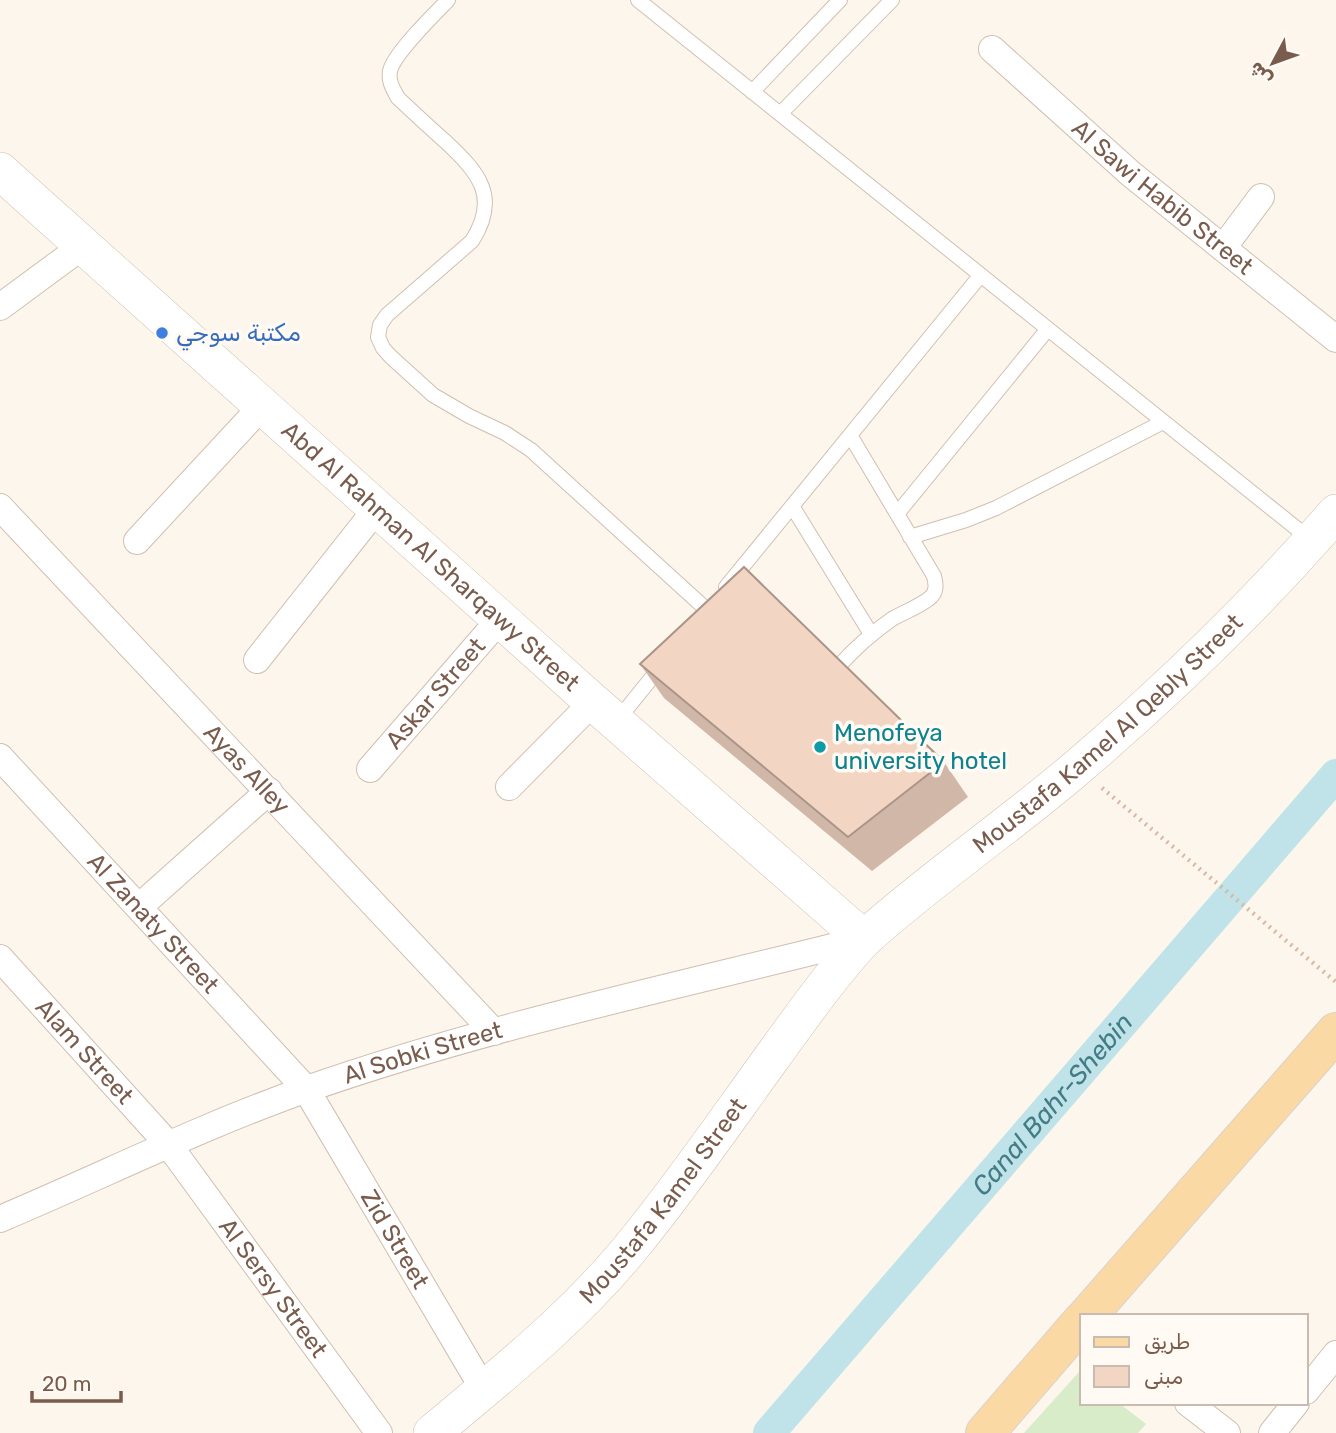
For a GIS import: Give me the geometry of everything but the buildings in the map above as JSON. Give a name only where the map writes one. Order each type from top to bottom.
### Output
[{"type":"main road","name":"Abd Al Rahman Al Sharqawy Street","points":[[0,171],[605,712],[864,939]]},
{"type":"main road","name":"Moustafa Kamel Al Qebly Street","points":[[864,939],[1077,767],[1135,716],[1226,631],[1336,513]]},
{"type":"main road","name":"Moustafa Kamel Street","points":[[432,1433],[581,1303],[636,1242],[834,972],[864,939]]},
{"type":"main road","points":[[1089,1314],[1336,1032]]},
{"type":"main road","points":[[985,1433],[1080,1324]]},
{"type":"street","name":"Al Sawi Habib Street","points":[[992,49],[1131,174],[1336,339]]},
{"type":"street","points":[[1223,248],[1261,197]]},
{"type":"street","points":[[0,307],[84,245]]},
{"type":"street","points":[[137,541],[263,405]]},
{"type":"street","name":"Ayas Alley","points":[[0,507],[494,1032]]},
{"type":"street","points":[[257,660],[378,507]]},
{"type":"street","name":"Askar Street","points":[[370,769],[501,618]]},
{"type":"street","points":[[509,788],[605,712]]},
{"type":"street","name":"Al Zanaty Street","points":[[0,757],[306,1089]]},
{"type":"street","points":[[139,907],[268,790]]},
{"type":"street","name":"Al Sobki Street","points":[[5,1209],[306,1089],[494,1032],[864,939]]},
{"type":"street","name":"Alam Street","points":[[0,958],[168,1144]]},
{"type":"street","name":"Zid Street","points":[[306,1089],[484,1390]]},
{"type":"street","name":"Al Sersy Street","points":[[168,1144],[379,1433]]},
{"type":"street","points":[[1308,1389],[1336,1354]]},
{"type":"street","points":[[1191,1405],[1227,1433]]},
{"type":"street","points":[[1272,1433],[1294,1405]]},
{"type":"lane","points":[[448,0],[397,57],[390,71],[390,86],[398,97],[471,166],[483,186],[486,208],[481,227],[472,241],[387,314],[380,325],[378,337],[383,348],[433,395],[505,433],[531,450],[703,615],[980,276]]},
{"type":"lane","points":[[638,0],[1312,541]]},
{"type":"lane","points":[[752,92],[840,0]]},
{"type":"lane","points":[[780,114],[892,0]]},
{"type":"lane","points":[[897,514],[1047,330]]},
{"type":"lane","points":[[910,537],[996,508],[1163,422]]},
{"type":"lane","points":[[838,667],[871,634],[930,598],[935,592],[934,576],[850,435]]},
{"type":"lane","points":[[792,506],[871,634]]},
{"type":"lane","points":[[605,712],[673,652]]},
{"type":"path","points":[[1096,783],[1336,982]]},
{"type":"green space","points":[[1079,1372],[1080,1405],[1122,1405],[1146,1424],[1138,1433],[1024,1433]]},
{"type":"waterway","name":"Canal Bahr-Shebin","points":[[769,1433],[1336,775]]},
{"type":"place","name":"مكتبة سوجي","points":[[162,333]]},
{"type":"place","name":"Menofeya university hotel","points":[[820,747]]}]
